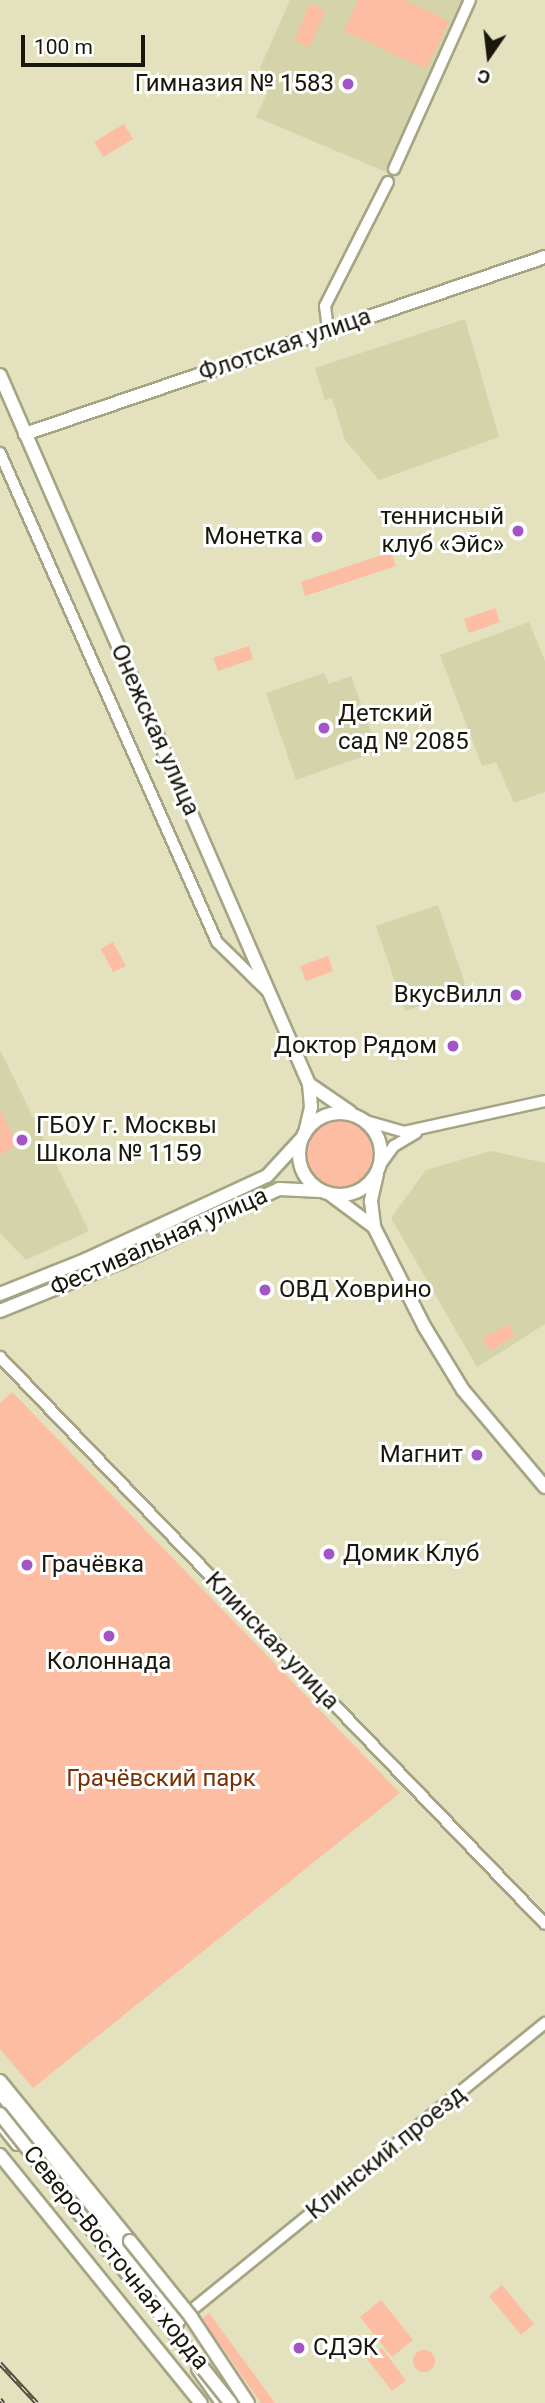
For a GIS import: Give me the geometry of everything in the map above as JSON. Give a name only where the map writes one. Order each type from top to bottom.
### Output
[{"type":"main road","name":"Флотская улица","points":[[25,434],[545,257]]},
{"type":"main road","name":"Онежская улица","points":[[0,375],[309,1084],[311,1107],[303,1136]]},
{"type":"main road","points":[[309,1084],[366,1121],[380,1141],[379,1169],[371,1200],[374,1227],[437,1351],[483,1415],[545,1487]]},
{"type":"main road","points":[[353,1114],[326,1115],[303,1136],[302,1170],[325,1193],[374,1227]]},
{"type":"main road","name":"Фестивальная улица","points":[[0,1294],[103,1252],[267,1176],[303,1136]]},
{"type":"main road","points":[[325,1193],[352,1194],[379,1169]]},
{"type":"main road","name":"Фестивальная улица","points":[[0,1311],[101,1271],[279,1189],[325,1193]]},
{"type":"main road","points":[[0,2081],[191,2317],[248,2403]]},
{"type":"main road","name":"Северо-Восточная хорда","points":[[0,2114],[231,2403]]},
{"type":"main road","name":"Северо-Восточная хорда","points":[[0,2155],[201,2403]]},
{"type":"street","points":[[394,169],[470,0]]},
{"type":"street","points":[[328,330],[325,306],[387,182]]},
{"type":"street","points":[[0,453],[217,942],[272,997]]},
{"type":"street","points":[[366,1121],[391,1130],[422,1129],[545,1101]]},
{"type":"street","points":[[379,1169],[394,1146],[422,1129]]},
{"type":"street","name":"Клинская улица","points":[[0,1357],[545,1924]]},
{"type":"street","name":"Клинский проезд","points":[[179,2321],[545,2023]]},
{"type":"street","points":[[0,2094],[179,2321],[174,2334]]},
{"type":"street","points":[[0,2124],[174,2334],[221,2403]]},
{"type":"shaded area","name":"Гимназия № 1583","points":[[290,0],[465,0],[386,172],[256,117],[275,75],[260,68]]},
{"type":"shaded area","points":[[465,319],[499,437],[379,480],[345,440],[332,398],[325,400],[315,368]]},
{"type":"shaded area","points":[[529,622],[545,661],[545,792],[514,803],[496,762],[482,766],[440,655]]},
{"type":"shaded area","name":"Детский сад № 2085","points":[[324,673],[329,684],[351,676],[378,751],[296,780],[266,693]]},
{"type":"shaded area","points":[[438,905],[465,984],[461,992],[405,1011],[376,926]]},
{"type":"shaded area","name":"ГБОУ г. Москвы Школа № 1159","points":[[0,1050],[89,1231],[26,1260],[0,1233]]},
{"type":"shaded area","points":[[491,1151],[545,1163],[545,1324],[477,1367],[391,1218],[426,1170]]},
{"type":"green space","points":[[358,0],[405,0],[449,21],[426,69],[344,31]]},
{"type":"green space","points":[[310,4],[326,11],[309,47],[294,40]]},
{"type":"green space","points":[[124,124],[133,139],[103,157],[94,142]]},
{"type":"green space","points":[[391,552],[396,566],[305,596],[301,582]]},
{"type":"green space","points":[[495,608],[500,622],[469,633],[464,619]]},
{"type":"green space","points":[[249,646],[253,659],[218,671],[213,658]]},
{"type":"green space","points":[[113,942],[126,966],[113,972],[101,949]]},
{"type":"green space","points":[[328,956],[333,971],[306,981],[300,966]]},
{"type":"green space","points":[[0,1111],[18,1145],[0,1154]]},
{"type":"green space","points":[[339,1119],[364,1129],[374,1154],[364,1179],[339,1189],[314,1179],[304,1154],[314,1129]]},
{"type":"green space","points":[[508,1324],[515,1336],[490,1351],[482,1339]]},
{"type":"green space","name":"Грачёвский парк","points":[[12,1392],[400,1793],[33,2088],[0,2049],[0,1403]]},
{"type":"green space","points":[[502,2285],[534,2324],[521,2335],[489,2296]]},
{"type":"green space","points":[[381,2300],[413,2340],[392,2357],[360,2317]]},
{"type":"green space","points":[[209,2313],[275,2403],[261,2403],[202,2319]]},
{"type":"green space","points":[[382,2348],[406,2381],[392,2391],[367,2359]]},
{"type":"green space","points":[[424,2350],[432,2353],[435,2361],[432,2369],[424,2372],[416,2369],[413,2361],[416,2353]]},
{"type":"railway","points":[[0,2363],[37,2403]]},
{"type":"railway","points":[[0,2399],[3,2403]]},
{"type":"place","name":"Гимназия № 1583","points":[[348,84]]},
{"type":"place","name":"теннисный клуб «Эйс»","points":[[518,531]]},
{"type":"place","name":"Монетка","points":[[317,537]]},
{"type":"place","name":"Детский сад № 2085","points":[[324,728]]},
{"type":"place","name":"ВкусВилл","points":[[516,995]]},
{"type":"place","name":"Доктор Рядом","points":[[453,1046]]},
{"type":"place","name":"ГБОУ г. Москвы Школа № 1159","points":[[22,1140]]},
{"type":"place","name":"ОВД Ховрино","points":[[265,1290]]},
{"type":"place","name":"Магнит","points":[[477,1455]]},
{"type":"place","name":"Домик Клуб","points":[[329,1554]]},
{"type":"place","name":"Грачёвка","points":[[27,1565]]},
{"type":"place","name":"Колоннада","points":[[109,1636]]},
{"type":"place","name":"СДЭК","points":[[299,2348]]}]
